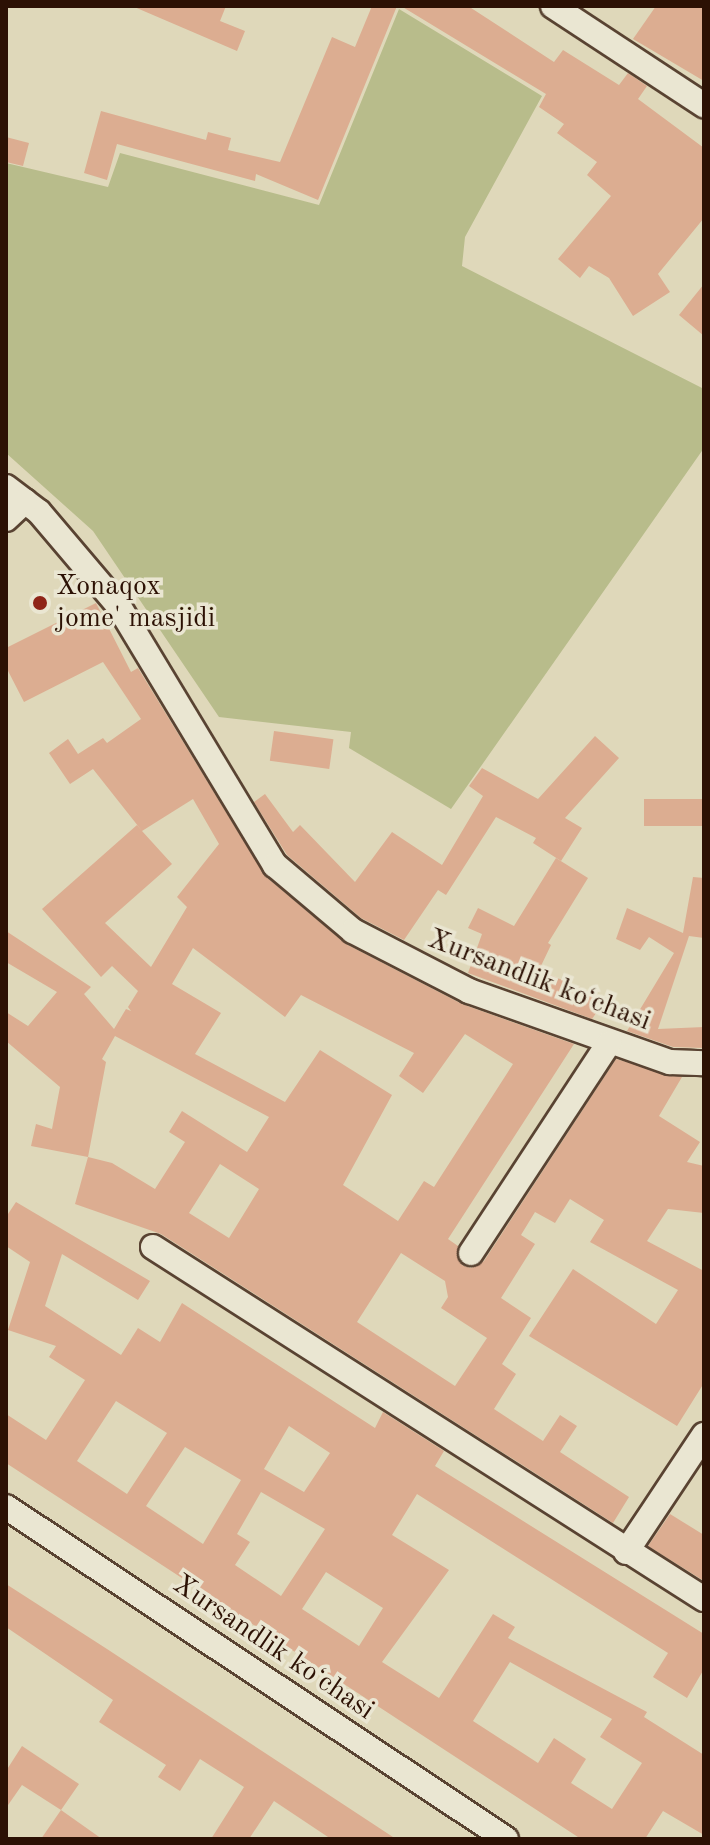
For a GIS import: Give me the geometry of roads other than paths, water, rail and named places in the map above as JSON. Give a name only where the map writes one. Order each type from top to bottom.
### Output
[{"type":"street","points":[[553,6],[704,105]]},
{"type":"street","points":[[6,519],[16,494]]},
{"type":"street","name":"Xursandlik koʻchasi","points":[[16,494],[118,605],[275,865],[353,931],[405,962],[469,991],[575,1025],[609,1043],[670,1062],[704,1063]]},
{"type":"street","points":[[471,1253],[609,1043]]},
{"type":"street","points":[[153,1247],[704,1599]]},
{"type":"street","points":[[626,1552],[704,1435]]},
{"type":"street","name":"Xursandlik koʻchasi","points":[[6,1507],[506,1839]]},
{"type":"place","name":"Xonaqox jome' masjidi","points":[[40,603]]}]
